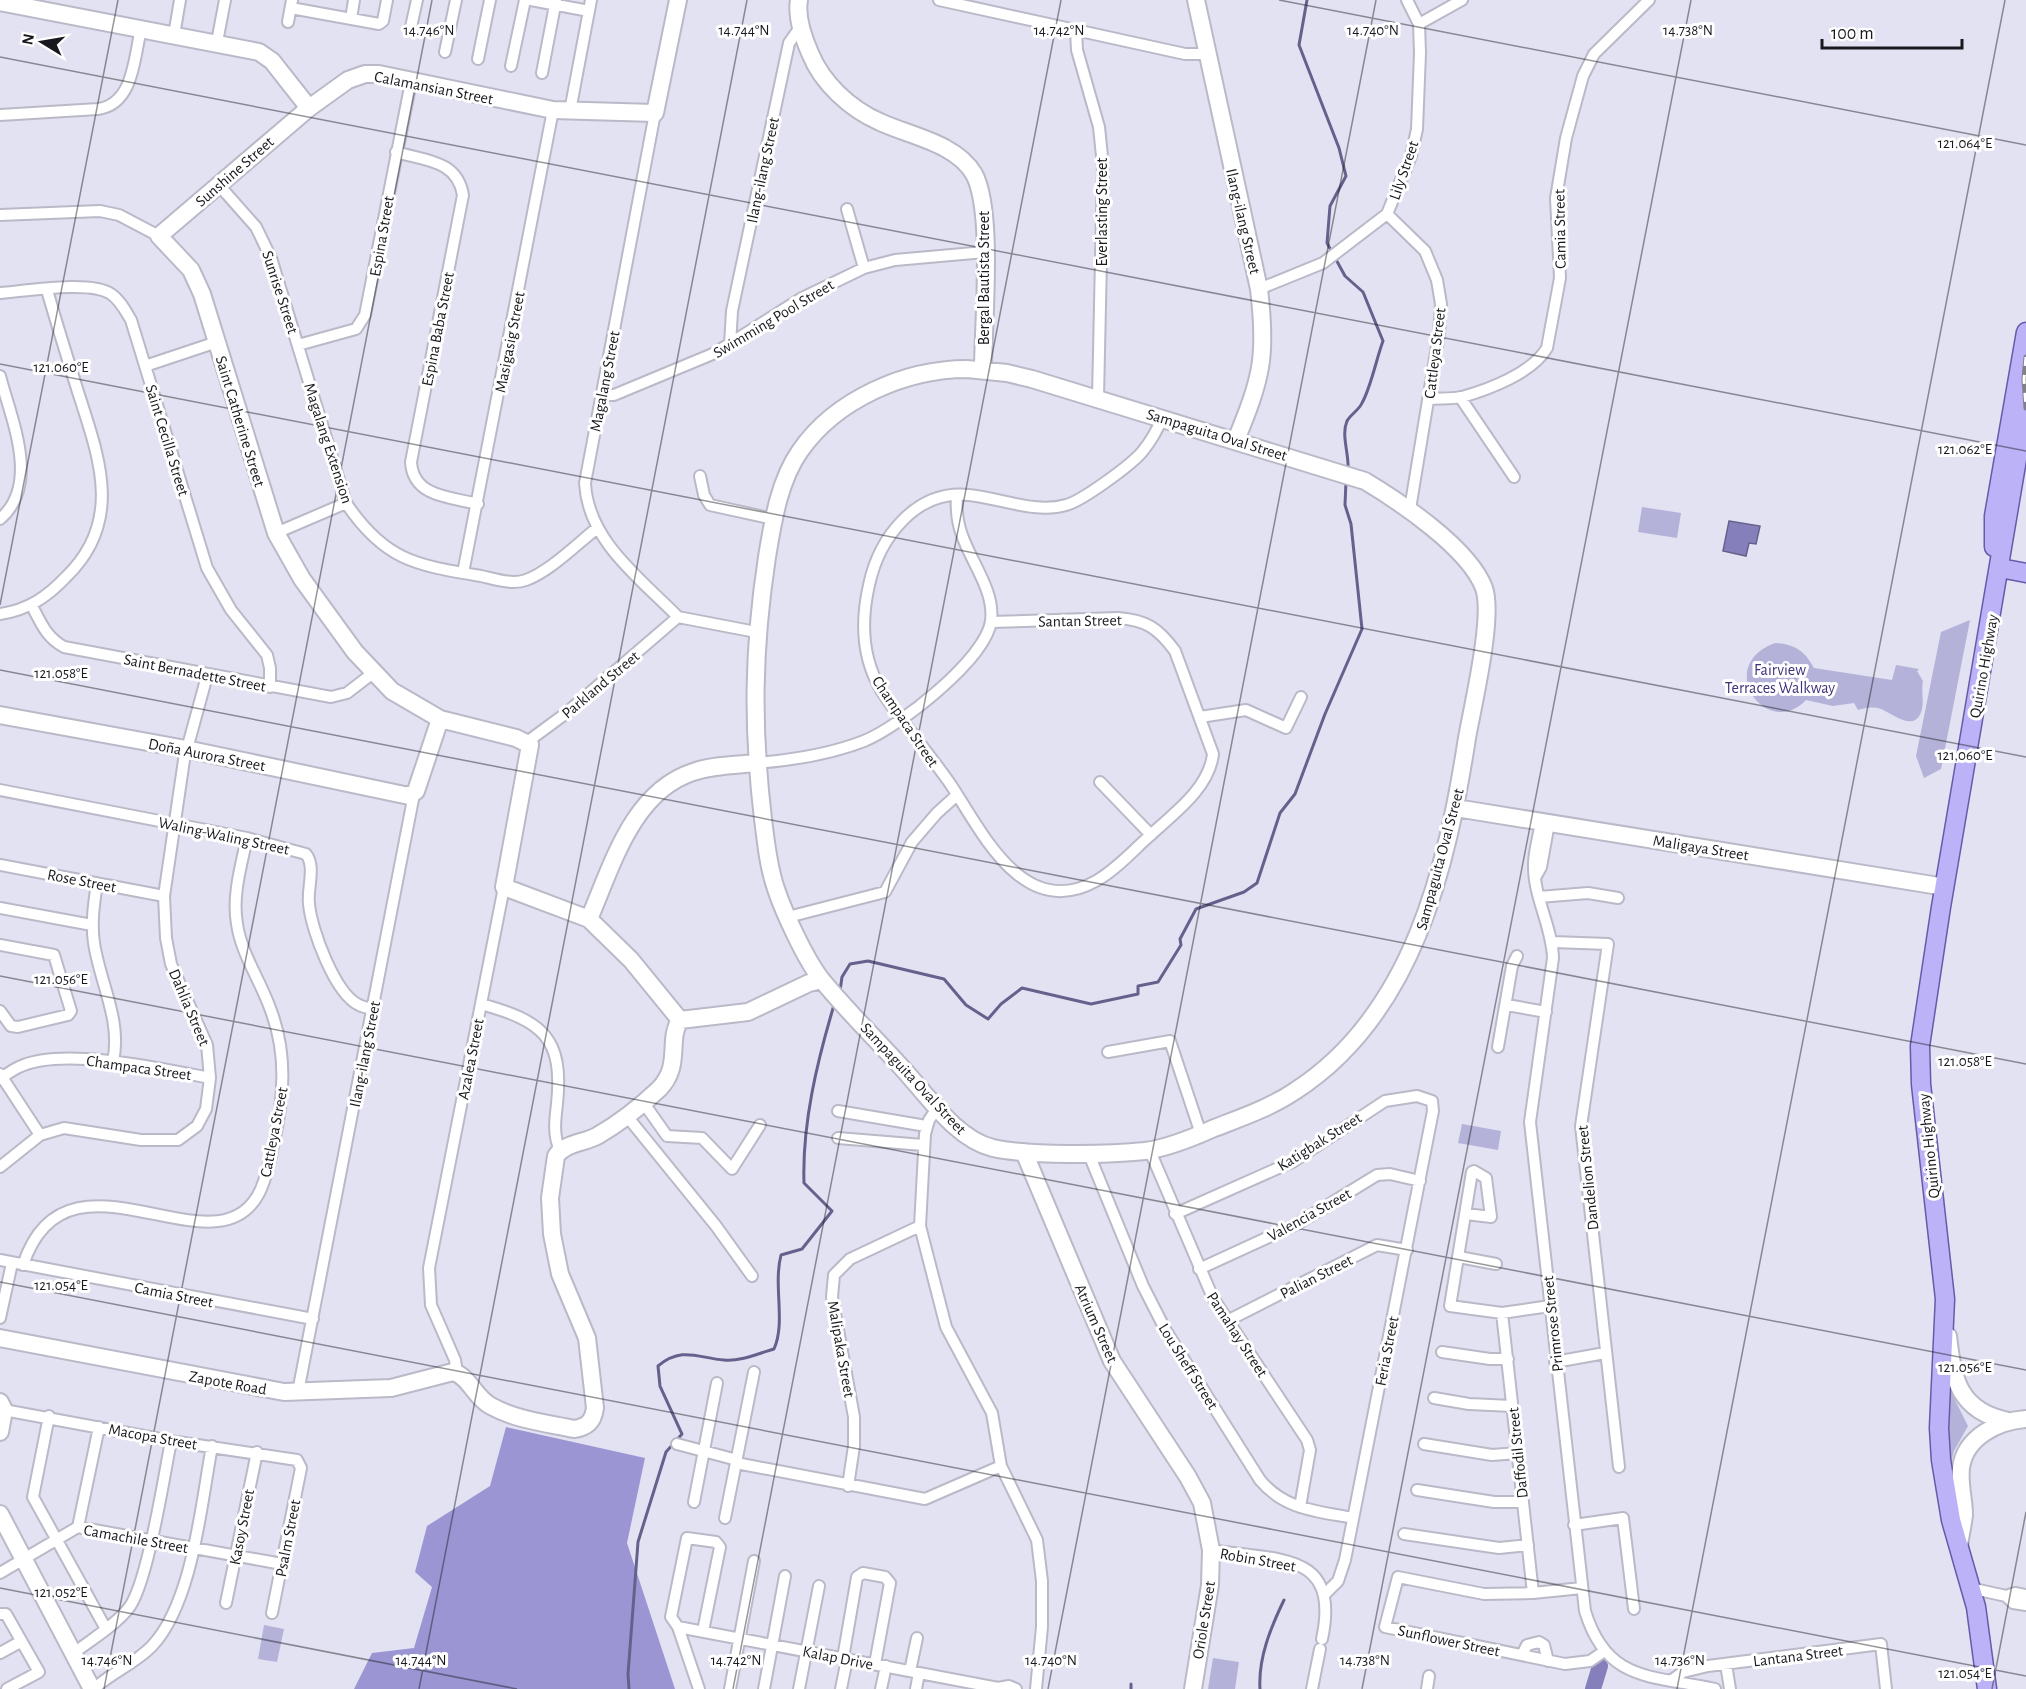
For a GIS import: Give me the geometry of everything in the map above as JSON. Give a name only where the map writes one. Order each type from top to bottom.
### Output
[{"type":"main road","name":"Quirino Highway","points":[[2000,568],[1993,541],[1994,516],[2026,332]]},
{"type":"main road","name":"Quirino Highway","points":[[1987,1689],[1970,1588],[1946,1498],[1939,1428],[1945,1299],[1920,1066],[1922,1027],[2026,406]]},
{"type":"main road","points":[[2000,568],[2026,573]]},
{"type":"street","points":[[174,35],[180,0]]},
{"type":"street","points":[[216,42],[225,0]]},
{"type":"street","points":[[351,19],[354,0]]},
{"type":"street","points":[[288,22],[291,4],[381,24],[387,0]]},
{"type":"street","points":[[411,27],[417,0]]},
{"type":"street","points":[[445,52],[456,0]]},
{"type":"street","points":[[478,59],[490,0]]},
{"type":"street","points":[[511,66],[525,0]]},
{"type":"street","points":[[531,0],[590,6],[570,111]]},
{"type":"street","points":[[655,113],[678,0]]},
{"type":"street","points":[[799,0],[801,26]]},
{"type":"street","points":[[939,0],[1185,54],[1206,54]]},
{"type":"street","name":"Ilang-ilang Street","points":[[1196,0],[1259,289],[1264,335],[1263,360],[1255,390],[1236,440]]},
{"type":"street","points":[[1407,0],[1419,24],[1461,0]]},
{"type":"street","name":"Camia Street","points":[[1429,399],[1460,397],[1526,369],[1542,357],[1547,348],[1560,278],[1556,198],[1577,94],[1586,66],[1594,54],[1649,0]]},
{"type":"street","points":[[0,2],[259,52],[272,61],[309,108]]},
{"type":"street","points":[[542,72],[556,2]]},
{"type":"street","name":"Lily Street","points":[[1259,289],[1323,263],[1387,214],[1411,156],[1417,129],[1419,24]]},
{"type":"street","name":"Bergal Bautista Street","points":[[801,26],[806,45],[820,73],[853,106],[880,123],[945,148],[968,166],[975,176],[982,205],[985,252],[983,370]]},
{"type":"street","name":"Ilang-ilang Street","points":[[730,345],[732,311],[789,43],[801,26]]},
{"type":"street","points":[[0,115],[98,109],[112,105],[128,86],[141,29]]},
{"type":"street","name":"Everlasting Street","points":[[1076,30],[1077,50],[1099,127],[1103,166],[1098,399]]},
{"type":"street","name":"Calamansian Street","points":[[309,108],[348,80],[365,74],[552,110],[655,113]]},
{"type":"street","name":"Espina Street","points":[[298,345],[356,329],[362,323],[370,298],[411,82]]},
{"type":"street","name":"Sunshine Street","points":[[159,236],[309,108]]},
{"type":"street","name":"Masigasig Street","points":[[464,573],[552,110]]},
{"type":"street","name":"Magalang Street","points":[[655,113],[585,483],[586,497],[596,529],[610,548],[678,617]]},
{"type":"street","name":"Espina Baba Street","points":[[396,152],[447,166],[458,176],[464,195],[412,470],[414,478],[428,492],[478,504]]},
{"type":"street","name":"Sunrise Street","points":[[218,184],[256,227],[264,241],[298,345]]},
{"type":"street","points":[[847,209],[864,268]]},
{"type":"street","name":"Saint Catherine Street","points":[[0,215],[100,211],[119,214],[159,236],[191,270],[202,294],[276,533],[302,579],[373,674],[392,691],[440,719]]},
{"type":"street","name":"Cattleya Street","points":[[1387,214],[1425,251],[1437,280],[1441,304],[1429,399],[1410,509]]},
{"type":"street","name":"Swimming Pool Street","points":[[602,395],[614,395],[700,361],[730,345],[806,296],[864,268],[895,260],[985,252]]},
{"type":"street","name":"Saint Cecilla Street","points":[[0,293],[90,286],[110,293],[122,304],[130,320],[145,366],[207,568],[231,610],[267,655],[270,687]]},
{"type":"street","points":[[0,614],[32,606],[73,571],[90,547],[99,523],[103,494],[100,462],[47,290]]},
{"type":"street","points":[[145,366],[217,342]]},
{"type":"street","name":"Magalang Extension","points":[[298,345],[346,503],[361,526],[378,542],[400,557],[420,565],[517,583],[528,580],[596,529]]},
{"type":"street","name":"Sampaguita Oval Street","points":[[983,370],[1032,379],[1098,399],[1365,481],[1410,509],[1471,566],[1484,587],[1486,598],[1481,649],[1456,808],[1407,963],[1370,1020],[1334,1060],[1297,1091],[1272,1105],[1151,1155],[1024,1152],[981,1144],[961,1130],[822,980],[788,917],[771,872],[757,763],[754,701],[756,632],[774,519],[785,481],[801,449],[840,411],[867,395],[908,378],[936,371],[983,370]]},
{"type":"street","points":[[0,376],[22,465],[19,489],[10,510],[0,519]]},
{"type":"street","points":[[1460,397],[1514,477]]},
{"type":"street","name":"Champaca Street","points":[[1162,418],[1156,433],[1140,454],[1077,502],[1043,508],[982,496],[957,495],[930,502],[897,524],[882,548],[870,581],[865,605],[866,650],[880,688],[1011,872],[1028,885],[1039,888],[1072,891],[1096,881],[1151,835],[1206,781],[1211,769],[1213,754],[1200,717]]},
{"type":"street","points":[[700,476],[704,495],[710,505],[774,519]]},
{"type":"street","points":[[589,919],[626,836],[650,799],[672,781],[691,772],[757,763],[850,746],[868,740],[902,718],[957,675],[977,650],[991,622],[986,590],[959,528],[957,495]]},
{"type":"street","points":[[276,533],[346,503]]},
{"type":"street","name":"Saint Bernadette Street","points":[[32,606],[44,630],[52,640],[63,646],[207,676],[332,697],[347,693],[373,674]]},
{"type":"street","points":[[678,617],[756,632]]},
{"type":"street","name":"Parkland Street","points":[[527,742],[565,714],[678,617]]},
{"type":"street","name":"Santan Street","points":[[991,622],[1118,618],[1138,620],[1148,624],[1167,640],[1175,651],[1200,717]]},
{"type":"street","name":"Dahlia Street","points":[[0,1167],[40,1135],[64,1128],[141,1140],[178,1140],[197,1126],[206,1109],[210,1078],[207,1045],[171,964],[166,939],[164,896],[186,749],[207,676]]},
{"type":"street","points":[[1200,717],[1246,710],[1286,728],[1301,697]]},
{"type":"street","name":"Doña Aurora Street","points":[[0,715],[186,749],[404,795],[414,794]]},
{"type":"street","points":[[440,719],[527,742]]},
{"type":"street","name":"Ilang-ilang Street","points":[[298,1392],[414,794],[440,719]]},
{"type":"street","name":"Azalea Street","points":[[457,1373],[457,1366],[431,1305],[429,1268],[531,748],[527,742]]},
{"type":"street","points":[[1100,782],[1151,835]]},
{"type":"street","name":"Waling-Waling Street","points":[[0,790],[293,849],[309,859],[308,901],[317,938],[346,995],[358,1005],[372,1009]]},
{"type":"street","points":[[788,917],[885,892],[912,842],[937,813],[957,795]]},
{"type":"street","name":"Maligaya Street","points":[[1456,808],[1945,887]]},
{"type":"street","name":"Primrose Street","points":[[1545,823],[1541,867],[1536,876],[1539,897],[1553,942],[1552,973],[1530,1122],[1555,1362],[1585,1611],[1592,1635],[1603,1652],[1623,1667],[1639,1674],[1715,1689]]},
{"type":"street","name":"Cattleya Street","points":[[0,1318],[17,1264],[40,1231],[56,1218],[77,1208],[110,1204],[196,1222],[220,1223],[236,1216],[260,1192],[267,1175],[283,1102],[283,1060],[271,1009],[243,949],[236,921],[237,888],[247,838]]},
{"type":"street","name":"Rose Street","points":[[0,865],[164,896]]},
{"type":"street","points":[[97,883],[92,925],[96,954],[115,1029],[113,1061]]},
{"type":"street","points":[[504,887],[589,919],[631,960],[681,1020]]},
{"type":"street","points":[[1539,897],[1588,893],[1618,898]]},
{"type":"street","points":[[0,908],[92,925]]},
{"type":"street","name":"Dandelion Street","points":[[1553,942],[1608,944],[1581,1126],[1619,1467]]},
{"type":"street","points":[[0,945],[54,955],[71,1011],[68,1015],[18,1027],[11,1026],[0,1011]]},
{"type":"street","points":[[1498,1047],[1512,966],[1517,956]]},
{"type":"street","points":[[560,1150],[599,1135],[661,1087],[670,1074],[675,1054],[676,1026],[681,1020],[692,1017],[730,1016],[748,1012],[808,982],[822,980]]},
{"type":"street","points":[[457,1373],[465,1378],[479,1398],[506,1413],[574,1429],[587,1426],[592,1419],[595,1408],[587,1338],[560,1274],[552,1234],[550,1198],[554,1164],[560,1150],[555,1136],[559,1084],[555,1051],[546,1037],[530,1023],[511,1012],[481,1004]]},
{"type":"street","points":[[1507,1005],[1546,1012]]},
{"type":"street","points":[[1108,1052],[1170,1041],[1201,1134]]},
{"type":"street","name":"Champaca Street","points":[[1,1077],[19,1066],[42,1061],[81,1059],[113,1061],[210,1078]]},
{"type":"street","points":[[1,1077],[40,1135]]},
{"type":"street","name":"Katigbak Street","points":[[1175,1214],[1294,1161],[1385,1101],[1417,1096],[1432,1101]]},
{"type":"street","name":"Feria Street","points":[[1325,1594],[1338,1581],[1342,1571],[1407,1251],[1433,1111],[1432,1101]]},
{"type":"street","points":[[643,1102],[667,1136],[702,1138],[732,1169],[760,1125]]},
{"type":"street","points":[[938,1107],[926,1126],[923,1145],[920,1226],[946,1327],[992,1413],[1001,1466],[1033,1529],[1040,1552],[1042,1627],[1036,1689]]},
{"type":"street","points":[[838,1111],[926,1126]]},
{"type":"street","points":[[626,1115],[716,1226],[752,1276]]},
{"type":"street","points":[[838,1138],[923,1145]]},
{"type":"street","name":"Atrium Street","points":[[1024,1152],[1112,1361],[1188,1477],[1202,1503],[1211,1550]]},
{"type":"street","name":"Lou Sheff Street","points":[[1088,1152],[1143,1286],[1166,1331],[1260,1480],[1274,1496],[1300,1507],[1353,1518]]},
{"type":"street","name":"Pamahay Street","points":[[1151,1155],[1199,1269],[1227,1321],[1307,1440],[1310,1450],[1300,1507]]},
{"type":"street","name":"Valencia Street","points":[[1199,1269],[1297,1224],[1377,1175],[1390,1174],[1420,1181]]},
{"type":"street","points":[[1466,1214],[1450,1306],[1502,1313],[1550,1306]]},
{"type":"street","name":"Malipaka Street","points":[[848,1486],[855,1432],[832,1297],[834,1275],[850,1259],[920,1226]]},
{"type":"street","name":"Palian Street","points":[[1227,1321],[1377,1245],[1407,1251]]},
{"type":"street","points":[[1459,1257],[1496,1264]]},
{"type":"street","name":"Camia Street","points":[[0,1260],[313,1319]]},
{"type":"street","points":[[1945,1299],[1952,1362],[1959,1388],[1977,1409],[2008,1421]]},
{"type":"street","name":"Daffodil Street","points":[[1502,1313],[1533,1593]]},
{"type":"street","name":"Zapote Road","points":[[0,1338],[262,1389],[298,1392],[391,1388],[448,1372],[457,1373]]},
{"type":"street","points":[[1442,1352],[1490,1359],[1508,1359]]},
{"type":"street","points":[[1555,1362],[1605,1353]]},
{"type":"street","points":[[725,1518],[754,1372]]},
{"type":"street","points":[[694,1502],[717,1383]]},
{"type":"street","points":[[1434,1398],[1469,1404],[1512,1406]]},
{"type":"street","points":[[0,1432],[2,1406]]},
{"type":"street","name":"Macopa Street","points":[[2,1406],[171,1441],[257,1452],[297,1460],[301,1463]]},
{"type":"street","points":[[49,1416],[33,1497],[59,1539],[106,1629]]},
{"type":"street","points":[[1959,1549],[1964,1516],[1961,1475],[1963,1461],[1970,1447],[1980,1436],[2008,1421],[2026,1419]]},
{"type":"street","points":[[78,1527],[99,1427]]},
{"type":"street","points":[[74,1653],[129,1608],[144,1572],[171,1441]]},
{"type":"street","points":[[677,1444],[736,1461],[848,1486],[926,1499],[1001,1466]]},
{"type":"street","points":[[1425,1444],[1482,1454],[1518,1453]]},
{"type":"street","points":[[0,1514],[93,1689],[137,1661],[154,1644],[179,1604],[212,1446]]},
{"type":"street","name":"Kasoy Street","points":[[226,1603],[257,1452]]},
{"type":"street","name":"Psalm Street","points":[[272,1613],[301,1463]]},
{"type":"street","points":[[1417,1490],[1482,1501],[1522,1502]]},
{"type":"street","points":[[1574,1525],[1623,1518],[1634,1609]]},
{"type":"street","name":"Camachile Street","points":[[0,1573],[78,1527],[282,1564]]},
{"type":"street","points":[[1404,1534],[1499,1548],[1528,1545]]},
{"type":"street","points":[[699,1689],[678,1627],[670,1617],[685,1540],[689,1538],[716,1542],[720,1547],[703,1631]]},
{"type":"street","name":"Robin Street","points":[[1211,1550],[1302,1567],[1317,1576],[1325,1594]]},
{"type":"street","name":"Oriole Street","points":[[1193,1689],[1210,1585],[1211,1550]]},
{"type":"street","points":[[730,1689],[754,1561]]},
{"type":"street","points":[[841,1689],[857,1577],[863,1573],[885,1577],[890,1582],[880,1665],[881,1689]]},
{"type":"street","points":[[764,1689],[785,1575]]},
{"type":"street","name":"Sunflower Street","points":[[1582,1588],[1533,1593],[1484,1594],[1398,1576],[1385,1627],[1548,1661],[1579,1664],[1590,1661],[1603,1652]]},
{"type":"street","points":[[799,1689],[819,1586]]},
{"type":"street","points":[[1970,1588],[2006,1596],[2013,1603],[2026,1605]]},
{"type":"street","points":[[2006,1596],[2014,1593],[2026,1595]]},
{"type":"street","points":[[1312,1689],[1327,1612],[1325,1594]]},
{"type":"street","points":[[2,1613],[39,1672],[7,1689]]},
{"type":"street","name":"Kalap Drive","points":[[678,1627],[915,1672],[954,1684],[996,1688],[1009,1686],[1016,1689]]},
{"type":"street","points":[[916,1689],[917,1638]]},
{"type":"street","points":[[1522,1655],[1527,1645],[1539,1641],[1544,1645],[1548,1661]]},
{"type":"street","points":[[0,1653],[20,1642]]},
{"type":"street","name":"Lantana Street","points":[[1672,1680],[1683,1672],[1726,1664],[1881,1644],[1886,1689]]},
{"type":"street","points":[[1726,1664],[1730,1689]]},
{"type":"street","points":[[1427,1689],[1429,1676]]},
{"type":"green space","points":[[1642,507],[1681,513],[1677,538],[1638,532]]},
{"type":"green space","points":[[1970,620],[1941,769],[1924,778],[1916,756],[1941,632]]},
{"type":"green space","name":"Fairview Terraces Walkway","points":[[1775,643],[1799,650],[1814,668],[1892,680],[1896,665],[1919,669],[1917,671],[1923,681],[1923,706],[1919,716],[1915,720],[1904,720],[1878,708],[1858,710],[1854,703],[1833,706],[1806,700],[1791,710],[1776,712],[1763,706],[1753,696],[1747,682],[1748,667],[1757,654]]},
{"type":"green space","points":[[1462,1124],[1501,1131],[1498,1150],[1458,1143]]},
{"type":"green space","points":[[1947,1377],[1950,1390],[1968,1426],[1954,1451],[1949,1471]]},
{"type":"green space","points":[[264,1625],[284,1629],[277,1662],[258,1659]]},
{"type":"green space","points":[[1213,1658],[1239,1662],[1235,1689],[1208,1689]]},
{"type":"shaded area","points":[[1729,521],[1760,526],[1756,544],[1749,543],[1746,556],[1723,551]]},
{"type":"shaded area","points":[[506,1427],[645,1458],[627,1543],[675,1689],[354,1689],[372,1653],[414,1648],[432,1587],[415,1572],[427,1526],[490,1486]]},
{"type":"waterway","points":[[1307,0],[1299,45],[1339,148],[1346,176],[1330,206],[1327,243],[1345,276],[1363,292],[1383,341],[1361,406],[1348,419],[1345,426],[1348,468]]},
{"type":"waterway","points":[[840,991],[842,977],[850,964],[868,961],[944,979],[966,1005],[988,1019],[1001,1004],[1022,988],[1091,1004],[1138,994],[1138,986],[1158,982],[1181,945],[1180,939],[1196,909],[1244,892],[1257,883],[1280,813],[1295,794],[1325,714],[1362,629],[1351,524],[1345,505],[1346,481]]},
{"type":"waterway","points":[[629,1689],[628,1674],[638,1542],[666,1452],[682,1434],[660,1386],[658,1366],[675,1356],[690,1355],[730,1360],[774,1349],[779,1327],[778,1279],[781,1255],[802,1249],[832,1211],[804,1183],[804,1161],[812,1093],[834,1005]]},
{"type":"waterway","points":[[1260,1689],[1263,1654],[1284,1600]]},
{"type":"waterway","points":[[1593,1689],[1600,1666]]},
{"type":"waterway","points":[[1131,1684],[1131,1689]]},
{"type":"railway","points":[[2026,357],[2024,379],[2026,408]]}]
